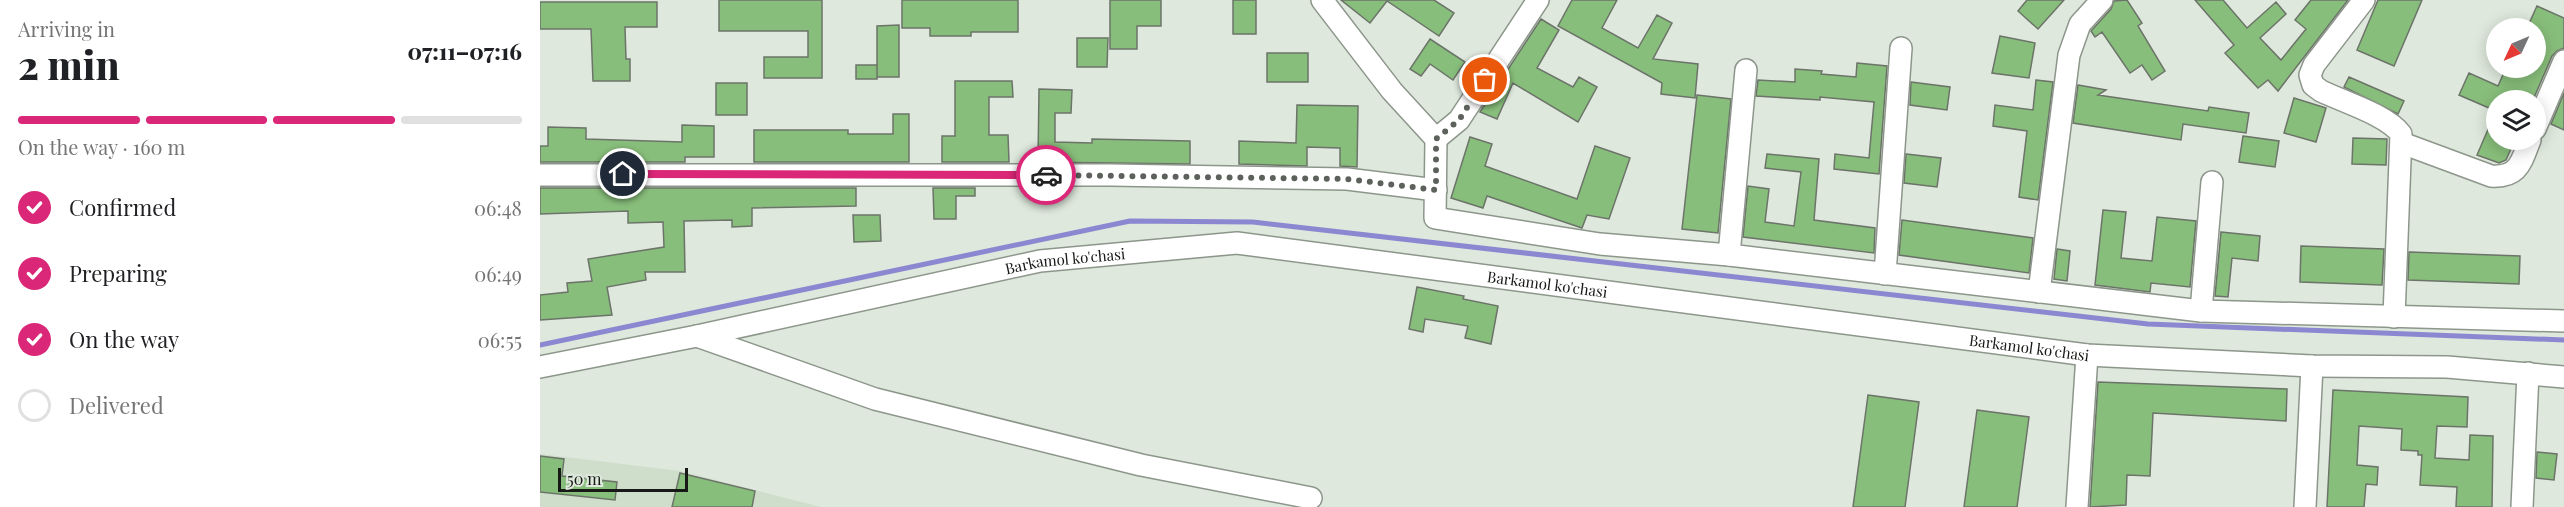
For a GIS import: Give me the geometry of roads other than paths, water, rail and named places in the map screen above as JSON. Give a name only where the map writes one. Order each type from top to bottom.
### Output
[{"type":"street","points":[[1322,0],[1392,91],[1436,139],[1436,218],[1600,244],[1729,255],[2201,311],[2564,321]]},
{"type":"street","points":[[1436,139],[1459,120],[1538,0]]},
{"type":"street","points":[[2039,292],[2068,55],[2080,24],[2102,0]]},
{"type":"street","points":[[2364,0],[2314,65],[2310,75],[2313,84],[2321,91],[2396,127],[2401,134],[2394,317]]},
{"type":"street","points":[[1885,274],[1901,48]]},
{"type":"street","points":[[2546,103],[2564,61]]},
{"type":"street","points":[[1729,255],[1746,70]]},
{"type":"street","points":[[2402,143],[2491,176],[2506,177],[2518,167],[2526,150]]},
{"type":"street","points":[[540,175],[1110,175],[1347,179],[1436,190]]},
{"type":"street","points":[[2201,311],[2212,182]]},
{"type":"street","name":"Barkamol ko'chasi","points":[[540,367],[697,336],[1040,261],[1237,243],[2087,355],[2312,366],[2447,367],[2564,377]]},
{"type":"street","points":[[697,336],[875,399],[1142,465],[1311,498]]},
{"type":"street","points":[[2077,507],[2087,355]]},
{"type":"street","points":[[2305,507],[2312,366]]},
{"type":"street","points":[[2522,507],[2528,373]]},
{"type":"waterway","points":[[540,345],[1130,221],[1253,222],[2148,324],[2564,340]]}]
